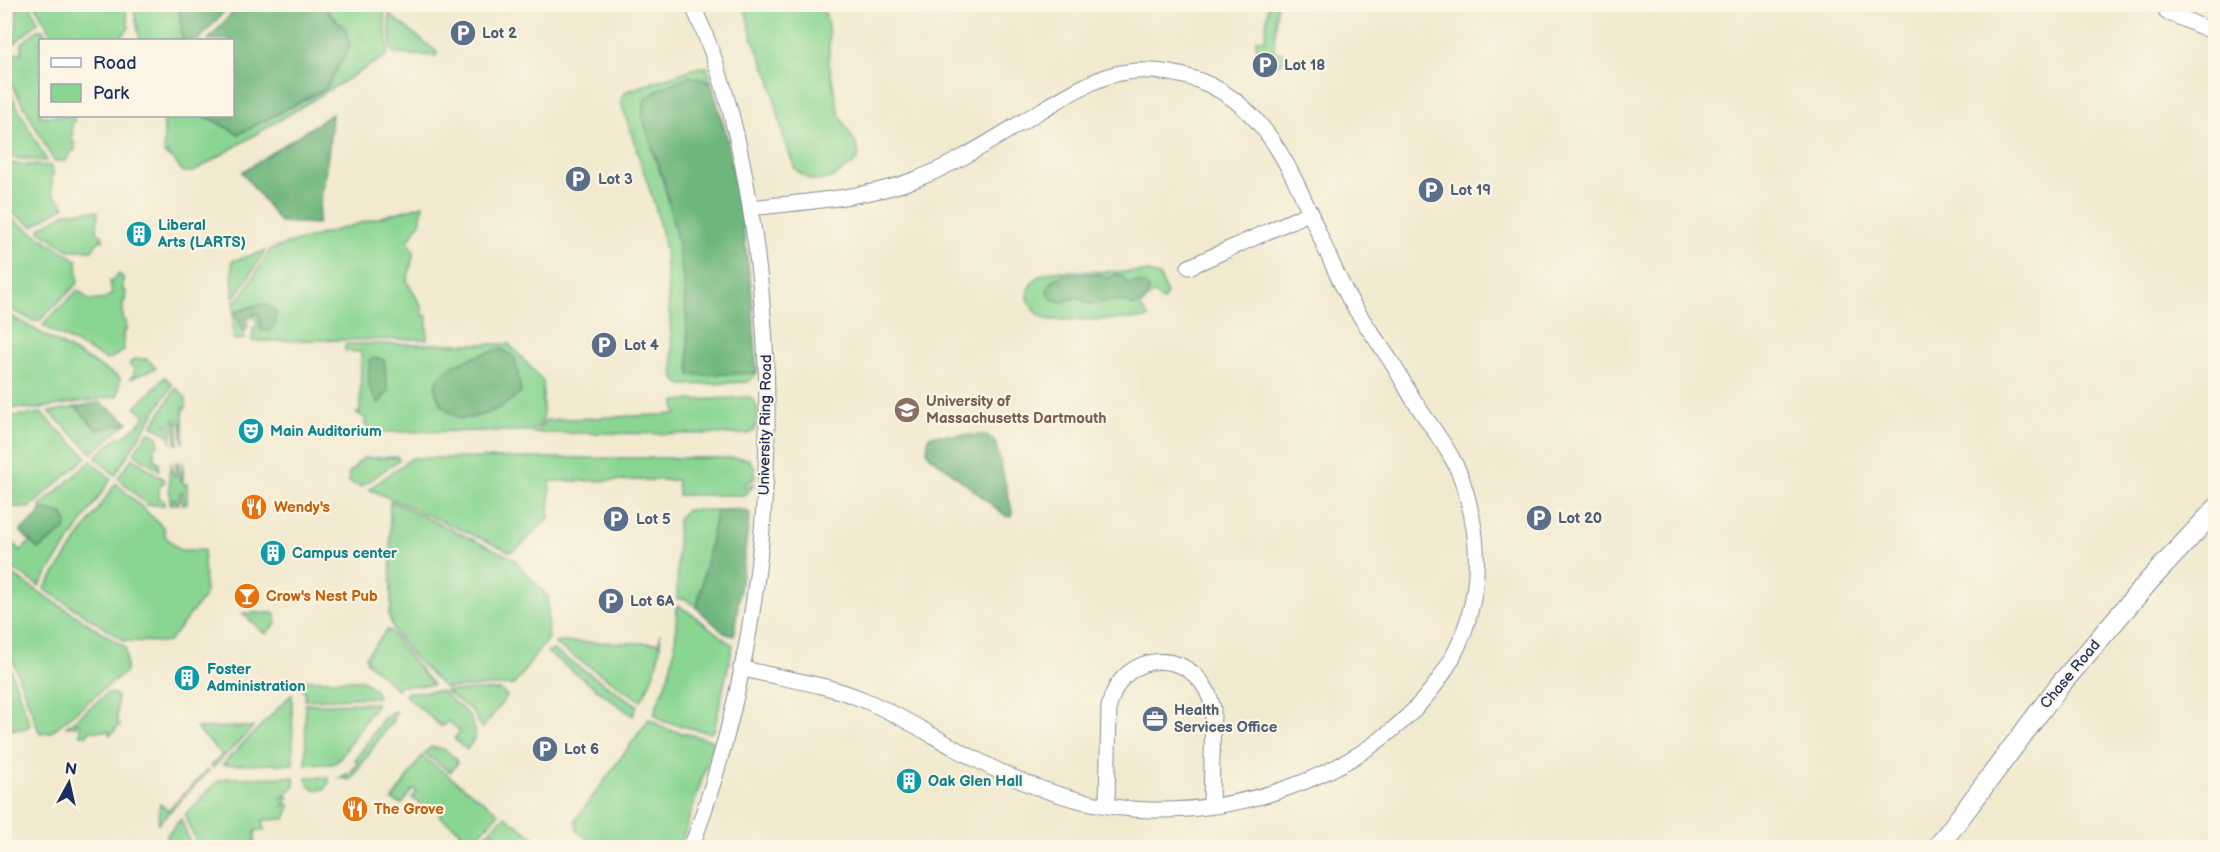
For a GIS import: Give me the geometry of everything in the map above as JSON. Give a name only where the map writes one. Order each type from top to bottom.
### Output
[{"type":"street","name":"University Ring Road","points":[[691,848],[726,735],[749,633],[759,560],[768,402],[761,285],[741,153],[726,92],[713,53],[692,4]]},
{"type":"street","points":[[2168,8],[2216,33]]},
{"type":"street","points":[[741,668],[859,698],[888,711],[1013,778],[1057,794],[1107,805],[1150,810],[1211,806],[1295,786],[1321,776],[1362,753],[1401,722],[1434,689],[1451,663],[1464,635],[1474,595],[1476,551],[1472,515],[1461,476],[1449,452],[1416,404],[1391,361],[1360,318],[1343,287],[1311,212],[1273,142],[1258,121],[1236,100],[1194,79],[1168,72],[1138,71],[1108,76],[952,163],[909,182],[886,189],[751,208]]},
{"type":"street","points":[[1189,267],[1311,212]]},
{"type":"street","name":"Chase Road","points":[[1937,848],[2059,686],[2149,581],[2216,509]]},
{"type":"street","points":[[1107,805],[1111,698],[1120,681],[1134,668],[1162,661],[1189,669],[1203,682],[1211,699],[1213,709],[1211,806]]},
{"type":"green space","points":[[179,4],[230,5],[200,39],[182,39]]},
{"type":"green space","points":[[17,5],[30,5],[38,22],[5,52],[5,48],[16,31]]},
{"type":"green space","points":[[35,5],[125,5],[129,28],[119,39],[54,39]]},
{"type":"green space","points":[[133,5],[179,5],[182,39],[140,39]]},
{"type":"green space","points":[[239,5],[322,5],[346,30],[350,47],[326,88],[239,134],[207,117],[234,117],[234,39],[209,39]]},
{"type":"green space","points":[[322,5],[378,5],[384,10],[388,51],[386,56],[193,172],[183,172],[167,152],[172,159],[164,154],[164,117],[207,117],[239,134],[326,89],[350,47],[346,30]]},
{"type":"green space","points":[[744,5],[819,5],[826,15],[829,34],[829,64],[839,114],[859,154],[852,165],[831,178],[818,181],[809,179],[795,169],[784,139],[770,79],[753,40]]},
{"type":"green space","points":[[1268,5],[1277,5],[1274,51],[1284,53],[1283,62],[1277,65],[1262,55],[1256,44],[1256,40],[1265,40]]},
{"type":"green space","points":[[389,14],[437,52],[436,56],[394,54],[391,49]]},
{"type":"green space","points":[[37,30],[43,30],[48,39],[39,39],[39,117],[74,117],[72,142],[75,143],[75,151],[72,151],[66,161],[54,161],[5,72],[5,59],[13,53],[22,53],[22,43]]},
{"type":"green space","points":[[699,67],[707,67],[711,82],[704,78],[651,148],[668,198],[680,252],[690,374],[757,373],[749,382],[682,385],[674,379],[665,248],[656,209],[621,102],[627,91]]},
{"type":"green space","points":[[689,76],[711,82],[726,134],[742,220],[752,294],[757,373],[690,375],[684,285],[676,235],[663,178],[642,116],[645,99],[662,88]]},
{"type":"green space","points":[[4,82],[47,161],[5,157]]},
{"type":"green space","points":[[332,114],[318,224],[280,222],[242,172]]},
{"type":"green space","points":[[4,163],[50,166],[54,173],[52,174],[52,193],[65,206],[33,226],[5,209]]},
{"type":"green space","points":[[423,205],[420,223],[408,241],[414,252],[407,282],[422,307],[423,315],[427,316],[427,339],[252,341],[253,328],[257,321],[253,317],[254,313],[260,316],[260,325],[276,323],[250,307],[234,314],[238,318],[245,339],[235,340],[233,338],[234,301],[241,297],[271,249]]},
{"type":"green space","points":[[98,211],[97,231],[103,235],[101,238],[104,240],[98,242],[92,250],[69,250],[40,231],[40,228],[67,212]]},
{"type":"green space","points":[[5,215],[77,260],[78,283],[39,321],[33,321],[5,306]]},
{"type":"green space","points":[[265,251],[237,295],[233,296],[232,261]]},
{"type":"green space","points":[[1056,271],[1149,272],[1160,277],[1167,294],[1163,301],[1153,293],[1140,307],[1149,317],[1145,319],[1050,320],[1033,308],[1028,293],[1036,278]]},
{"type":"green space","points":[[119,274],[123,277],[123,291],[126,291],[125,301],[123,301],[123,320],[126,321],[126,331],[123,331],[124,351],[107,360],[43,326],[78,290],[89,300],[102,300],[112,294],[110,282]]},
{"type":"green space","points":[[1065,274],[1097,274],[1108,278],[1117,274],[1124,277],[1128,284],[1137,282],[1146,285],[1149,291],[1145,299],[1135,306],[1114,301],[1092,304],[1078,297],[1062,302],[1053,300],[1047,291],[1053,280]]},
{"type":"green space","points":[[260,304],[268,305],[277,313],[274,326],[269,331],[261,330],[260,316],[254,313],[253,317],[246,319],[248,327],[244,332],[238,318],[233,313]]},
{"type":"green space","points":[[4,312],[120,378],[118,396],[34,409],[5,407]]},
{"type":"green space","points":[[347,344],[509,344],[543,381],[543,421],[532,431],[372,432],[365,425],[365,418],[356,413],[360,412],[361,352],[345,351]]},
{"type":"green space","points":[[502,349],[515,358],[521,392],[493,411],[478,416],[460,419],[448,411],[436,393],[437,382],[443,373],[465,360]]},
{"type":"green space","points":[[377,358],[384,360],[388,391],[379,403],[372,393],[368,378],[369,360]]},
{"type":"green space","points":[[134,359],[147,359],[156,368],[130,379],[134,374],[134,369],[129,364]]},
{"type":"green space","points":[[165,377],[172,385],[115,475],[95,457],[144,419],[144,414],[135,408]]},
{"type":"green space","points":[[176,388],[186,398],[186,408],[183,408],[183,444],[181,423],[175,419],[173,421],[178,424],[178,444],[176,444],[175,428],[166,423],[165,425],[172,430],[171,444],[171,436],[152,426]]},
{"type":"green space","points":[[750,397],[756,404],[757,417],[754,431],[747,434],[534,433],[547,420],[677,414],[675,401]]},
{"type":"green space","points":[[100,402],[128,422],[109,428],[96,429],[76,407]]},
{"type":"green space","points":[[76,407],[96,429],[109,428],[128,422],[92,453],[49,412]]},
{"type":"green space","points":[[41,413],[87,457],[29,508],[5,506],[5,417]]},
{"type":"green space","points":[[149,431],[158,437],[159,444],[154,448],[154,459],[159,462],[159,470],[134,453]]},
{"type":"green space","points":[[986,435],[995,441],[1013,515],[1006,516],[929,455],[927,450],[929,436]]},
{"type":"green space","points":[[398,457],[399,460],[361,487],[349,482],[349,473],[363,458]]},
{"type":"green space","points":[[132,458],[164,479],[164,483],[159,486],[159,498],[164,501],[164,505],[147,505],[118,478]]},
{"type":"green space","points":[[412,458],[741,458],[748,459],[755,468],[755,478],[744,485],[745,488],[755,483],[745,495],[678,495],[677,480],[550,481],[549,518],[511,552],[369,489]]},
{"type":"green space","points":[[91,461],[111,479],[39,586],[9,566],[9,542],[11,540],[20,551],[30,542],[39,549],[65,530],[50,511],[41,511],[40,506]]},
{"type":"green space","points":[[171,462],[174,476],[176,475],[176,462],[179,462],[179,479],[181,480],[183,462],[183,484],[187,484],[187,504],[183,504],[182,492],[179,504],[176,504],[176,499],[173,499],[173,504],[170,504]]},
{"type":"green space","points":[[116,483],[164,528],[165,536],[179,550],[204,550],[205,596],[168,642],[125,641],[44,589]]},
{"type":"green space","points":[[390,501],[513,558],[548,597],[548,638],[514,685],[445,688],[402,642],[390,621],[389,611],[391,611]]},
{"type":"green space","points":[[41,509],[62,514],[67,522],[65,530],[38,549],[20,531],[39,515]]},
{"type":"green space","points":[[739,509],[750,513],[734,636],[724,633],[697,608],[717,510]]},
{"type":"green space","points":[[686,510],[717,510],[697,608],[686,599],[677,599],[678,519]]},
{"type":"green space","points":[[5,570],[126,648],[126,671],[50,733],[40,734],[5,640]]},
{"type":"green space","points":[[677,606],[733,645],[714,730],[710,733],[662,721],[654,713],[668,677],[675,648]]},
{"type":"green space","points":[[242,613],[275,613],[276,624],[265,634]]},
{"type":"green space","points":[[387,630],[391,631],[433,685],[399,686],[397,689],[367,662],[366,656]]},
{"type":"green space","points":[[660,633],[659,651],[655,668],[641,701],[555,644],[556,642],[659,643]]},
{"type":"green space","points":[[553,650],[637,705],[633,716],[547,652]]},
{"type":"green space","points":[[5,655],[30,724],[26,729],[5,729]]},
{"type":"green space","points":[[303,680],[363,680],[375,690],[378,697],[305,700],[305,692],[299,685]]},
{"type":"green space","points":[[500,690],[507,696],[482,729],[472,711],[445,691]]},
{"type":"green space","points":[[441,691],[470,716],[476,736],[467,750],[454,739],[460,731],[448,721],[442,727],[405,695],[407,692]]},
{"type":"green space","points":[[108,693],[117,696],[117,722],[120,725],[110,735],[108,731],[89,731],[87,735],[80,735],[80,723],[66,727]]},
{"type":"green space","points":[[292,694],[293,764],[222,765]]},
{"type":"green space","points":[[377,703],[339,760],[332,764],[306,764],[305,704]]},
{"type":"green space","points":[[392,712],[398,712],[394,714],[392,724],[390,723],[351,780],[339,778],[346,774],[349,775],[358,762],[355,760],[383,719]]},
{"type":"green space","points":[[649,719],[666,729],[714,742],[680,847],[599,847],[578,832],[575,821]]},
{"type":"green space","points":[[253,727],[213,768],[211,766],[222,754],[196,728]]},
{"type":"green space","points":[[431,747],[444,749],[456,759],[457,764],[450,772],[424,753]]},
{"type":"green space","points":[[422,756],[499,813],[471,843],[460,835],[460,831],[439,816],[443,809],[435,805],[430,810],[412,798],[417,791],[412,790],[402,804],[392,800]]},
{"type":"green space","points":[[207,770],[209,771],[158,824],[160,804],[168,810]]},
{"type":"green space","points":[[294,777],[294,786],[280,800],[286,795],[289,797],[283,807],[286,803],[290,806],[285,819],[263,820],[264,831],[255,831],[255,842],[251,842],[251,847],[198,847],[185,815],[217,782],[226,778]]},
{"type":"green space","points":[[306,777],[329,777],[329,782],[325,789],[314,790],[308,785]]},
{"type":"green space","points":[[505,816],[541,843],[539,846],[542,847],[511,847],[490,830]]},
{"type":"green space","points":[[181,819],[192,847],[167,847],[167,835]]},
{"type":"green space","points":[[488,832],[506,847],[476,847]]},
{"type":"place","name":"Lot 2","points":[[463,33]]},
{"type":"place","name":"Lot 18","points":[[1265,65]]},
{"type":"place","name":"Lot 3","points":[[578,179]]},
{"type":"place","name":"Lot 19","points":[[1431,190]]},
{"type":"place","name":"Liberal Arts (LARTS)","points":[[139,234]]},
{"type":"place","name":"Lot 4","points":[[604,345]]},
{"type":"place","name":"University of Massachusetts Dartmouth","points":[[907,410]]},
{"type":"place","name":"Main Auditorium","points":[[251,431]]},
{"type":"place","name":"Wendy's","points":[[254,507]]},
{"type":"place","name":"Lot 20","points":[[1539,518]]},
{"type":"place","name":"Lot 5","points":[[616,519]]},
{"type":"place","name":"Campus center","points":[[273,553]]},
{"type":"place","name":"Crow's Nest Pub","points":[[247,596]]},
{"type":"place","name":"Lot 6A","points":[[611,601]]},
{"type":"place","name":"Foster Administration","points":[[187,678]]},
{"type":"place","name":"Health Services Office","points":[[1155,719]]},
{"type":"place","name":"Lot 6","points":[[545,749]]},
{"type":"place","name":"Oak Glen Hall","points":[[909,781]]},
{"type":"place","name":"The Grove","points":[[355,809]]}]
